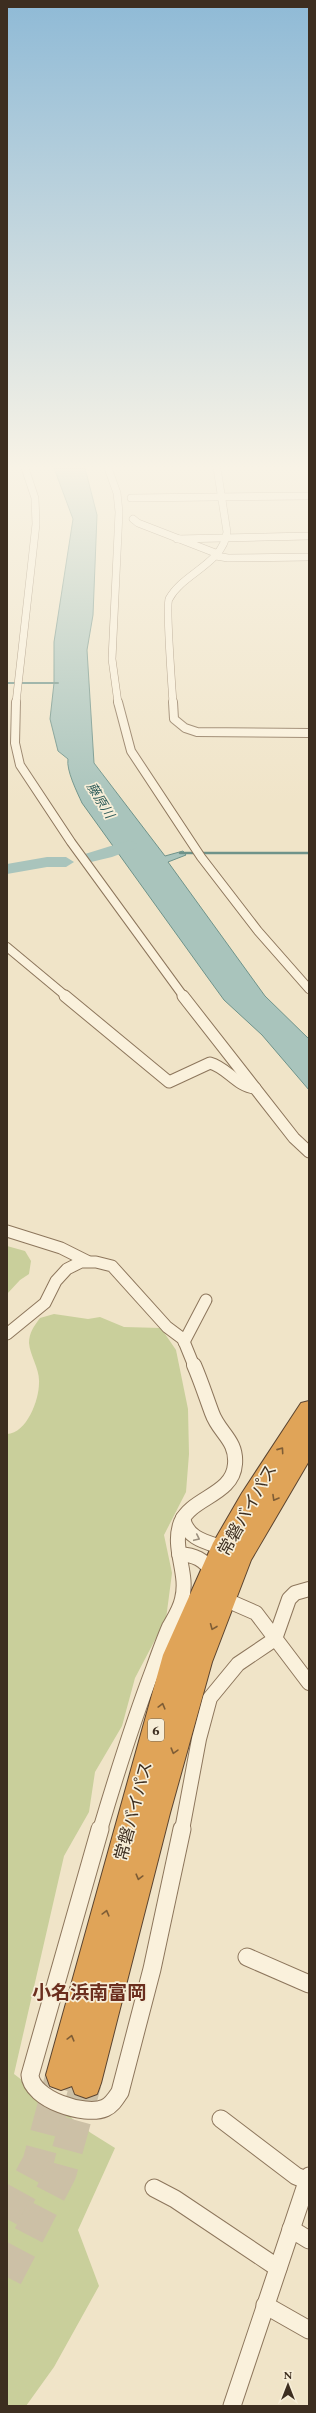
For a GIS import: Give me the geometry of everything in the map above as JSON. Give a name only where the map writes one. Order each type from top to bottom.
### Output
[{"type":"highway","name":"常磐バイパス","points":[[61,2076],[176,1654],[224,1548],[274,1461],[309,1410]]},
{"type":"highway","name":"常磐バイパス","points":[[86,2082],[158,1806],[199,1662],[241,1555],[309,1440]]},
{"type":"street","points":[[28,581],[11,704],[15,744],[20,765],[71,842],[200,1020],[294,1138],[309,1152]]},
{"type":"street","points":[[116,581],[112,659],[116,694],[131,751],[201,857],[258,931],[309,990]]},
{"type":"street","points":[[185,581],[179,585],[168,601],[174,719],[180,726],[191,731],[206,734],[309,733]]},
{"type":"street","points":[[7,947],[169,1082],[210,1063],[224,1067],[244,1087],[255,1088]]},
{"type":"street","points":[[7,1231],[61,1248],[87,1261]]},
{"type":"street","points":[[7,1334],[45,1303],[63,1271],[68,1266],[87,1261],[104,1262],[112,1266],[167,1327],[184,1342],[208,1398],[212,1414],[235,1449],[236,1463],[233,1474],[223,1487],[183,1518],[178,1529],[177,1544],[183,1568],[182,1599],[168,1628],[139,1708],[32,2063],[30,2078],[32,2083],[44,2096],[78,2109],[102,2109],[114,2102],[120,2092],[152,1969],[189,1795],[199,1739],[210,1698],[238,1664],[275,1639],[289,1599],[301,1590],[309,1589]]},
{"type":"street","points":[[184,1342],[206,1300]]},
{"type":"street","points":[[183,1518],[183,1526],[187,1534],[224,1548]]},
{"type":"street","points":[[179,1554],[193,1555],[203,1560],[209,1566],[212,1574]]},
{"type":"street","points":[[224,1599],[246,1607],[256,1613],[309,1683]]},
{"type":"street","points":[[247,1958],[309,1984]]},
{"type":"street","points":[[221,2118],[296,2176],[308,2178],[232,2406]]},
{"type":"street","points":[[154,2188],[175,2199],[278,2268]]},
{"type":"street","points":[[291,2230],[309,2240]]},
{"type":"street","points":[[265,2305],[309,2330]]},
{"type":"green space","points":[[7,1246],[25,1251],[31,1261],[29,1274],[20,1280],[7,1294]]},
{"type":"green space","points":[[54,1314],[88,1319],[100,1317],[124,1327],[161,1328],[176,1350],[188,1409],[189,1454],[186,1492],[164,1535],[172,1573],[166,1619],[135,1678],[122,1726],[95,1772],[89,1812],[64,1856],[14,2074],[91,2133],[115,2148],[78,2230],[99,2286],[54,2367],[26,2406],[7,2406],[7,1434],[14,1432],[26,1422],[34,1406],[37,1398],[39,1378],[30,1348],[30,1336],[40,1318]]},
{"type":"water","name":"藤原川","points":[[63,581],[94,581],[93,615],[87,650],[94,763],[165,856],[183,851],[186,855],[168,862],[265,996],[309,1039],[309,1090],[262,1035],[224,1000],[82,803],[70,775],[68,759],[58,751],[50,719],[54,683],[54,642]]},
{"type":"waterway","points":[[7,683],[58,683]]},
{"type":"waterway","points":[[91,857],[106,854],[130,845]]},
{"type":"waterway","points":[[180,853],[309,853]]},
{"type":"waterway","points":[[7,869],[47,862],[66,862]]},
{"type":"tunnel","points":[[7,2219],[38,2162],[61,2075]]},
{"type":"tunnel","points":[[7,2277],[61,2173],[86,2083]]},
{"type":"district","name":"小名浜南富岡","points":[[89,1992]]}]
